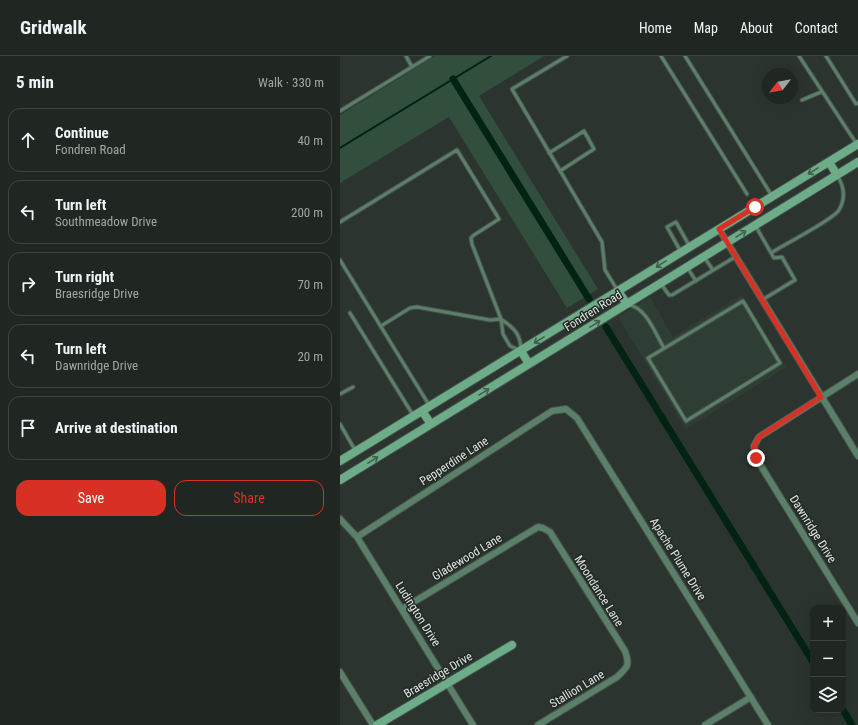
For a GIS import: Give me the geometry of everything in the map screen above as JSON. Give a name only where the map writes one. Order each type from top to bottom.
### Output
[{"type":"main road","name":"Fondren Road","points":[[340,461],[857,144]]},
{"type":"main road","points":[[829,162],[837,175]]},
{"type":"main road","name":"Fondren Road","points":[[340,480],[858,162]]},
{"type":"main road","points":[[618,291],[627,304]]},
{"type":"main road","points":[[521,351],[529,364]]},
{"type":"main road","points":[[422,411],[431,424]]},
{"type":"main road","name":"Braesridge Drive","points":[[377,725],[512,645]]},
{"type":"street","points":[[719,229],[858,456]]},
{"type":"street","points":[[821,397],[858,374]]},
{"type":"street","name":"Dawnridge Drive","points":[[821,397],[759,437],[754,446],[756,458],[858,623]]},
{"type":"street","name":"Pepperdine Lane","points":[[357,537],[552,411],[566,409]]},
{"type":"street","name":"Apache Plume Drive","points":[[566,409],[577,418],[768,725]]},
{"type":"street","name":"Ludington Drive","points":[[340,519],[357,537],[473,725]]},
{"type":"street","name":"Gladewood Lane","points":[[402,609],[530,531],[538,527],[543,528]]},
{"type":"street","name":"Moondance Lane","points":[[543,528],[550,532],[625,651],[628,661],[626,669]]},
{"type":"street","name":"Stallion Lane","points":[[538,725],[617,677],[626,669]]},
{"type":"street","points":[[340,672],[373,725]]},
{"type":"street","points":[[705,725],[751,697]]},
{"type":"lane","points":[[406,56],[412,67]]},
{"type":"lane","points":[[340,111],[430,56]]},
{"type":"lane","points":[[567,56],[512,89],[602,242],[605,270],[618,291]]},
{"type":"lane","points":[[661,56],[746,194]]},
{"type":"lane","points":[[685,56],[772,196]]},
{"type":"lane","points":[[799,56],[821,92],[857,144]]},
{"type":"lane","points":[[826,56],[856,104],[858,103]]},
{"type":"lane","points":[[802,100],[821,92]]},
{"type":"lane","points":[[549,153],[584,132],[594,149],[560,171]]},
{"type":"lane","points":[[340,222],[457,150],[499,219],[471,238],[501,319],[502,334],[510,346],[521,351],[521,340],[513,327],[501,319],[490,320],[416,307],[410,308],[381,326]]},
{"type":"lane","points":[[771,253],[839,211],[844,193],[841,181],[837,175]]},
{"type":"lane","points":[[681,252],[667,227],[676,222],[690,247]]},
{"type":"lane","points":[[755,225],[774,258],[782,257],[795,280],[762,300]]},
{"type":"lane","points":[[704,257],[713,270]]},
{"type":"lane","points":[[661,283],[669,295],[672,295],[735,257]]},
{"type":"lane","points":[[340,260],[430,406]]},
{"type":"lane","points":[[687,267],[696,281]]},
{"type":"lane","points":[[742,301],[780,363],[686,421],[648,358],[664,348],[742,301]]},
{"type":"lane","points":[[627,304],[635,305],[643,313],[664,348]]},
{"type":"lane","points":[[350,313],[414,416]]},
{"type":"lane","points":[[340,394],[353,387]]},
{"type":"lane","points":[[340,424],[356,451]]},
{"type":"shaded area","points":[[742,295],[786,367],[686,429],[618,317],[650,297],[673,337]]},
{"type":"green space","points":[[435,56],[544,56],[479,96],[598,289],[567,308],[449,117],[340,183],[340,115]]},
{"type":"waterway","points":[[340,148],[491,56]]},
{"type":"waterway","points":[[453,79],[589,299]]},
{"type":"waterway","points":[[606,327],[810,657]]},
{"type":"waterway","points":[[845,713],[852,725]]},
{"type":"route","points":[[755,207],[719,229],[821,397],[759,437],[754,446],[756,458]]}]
